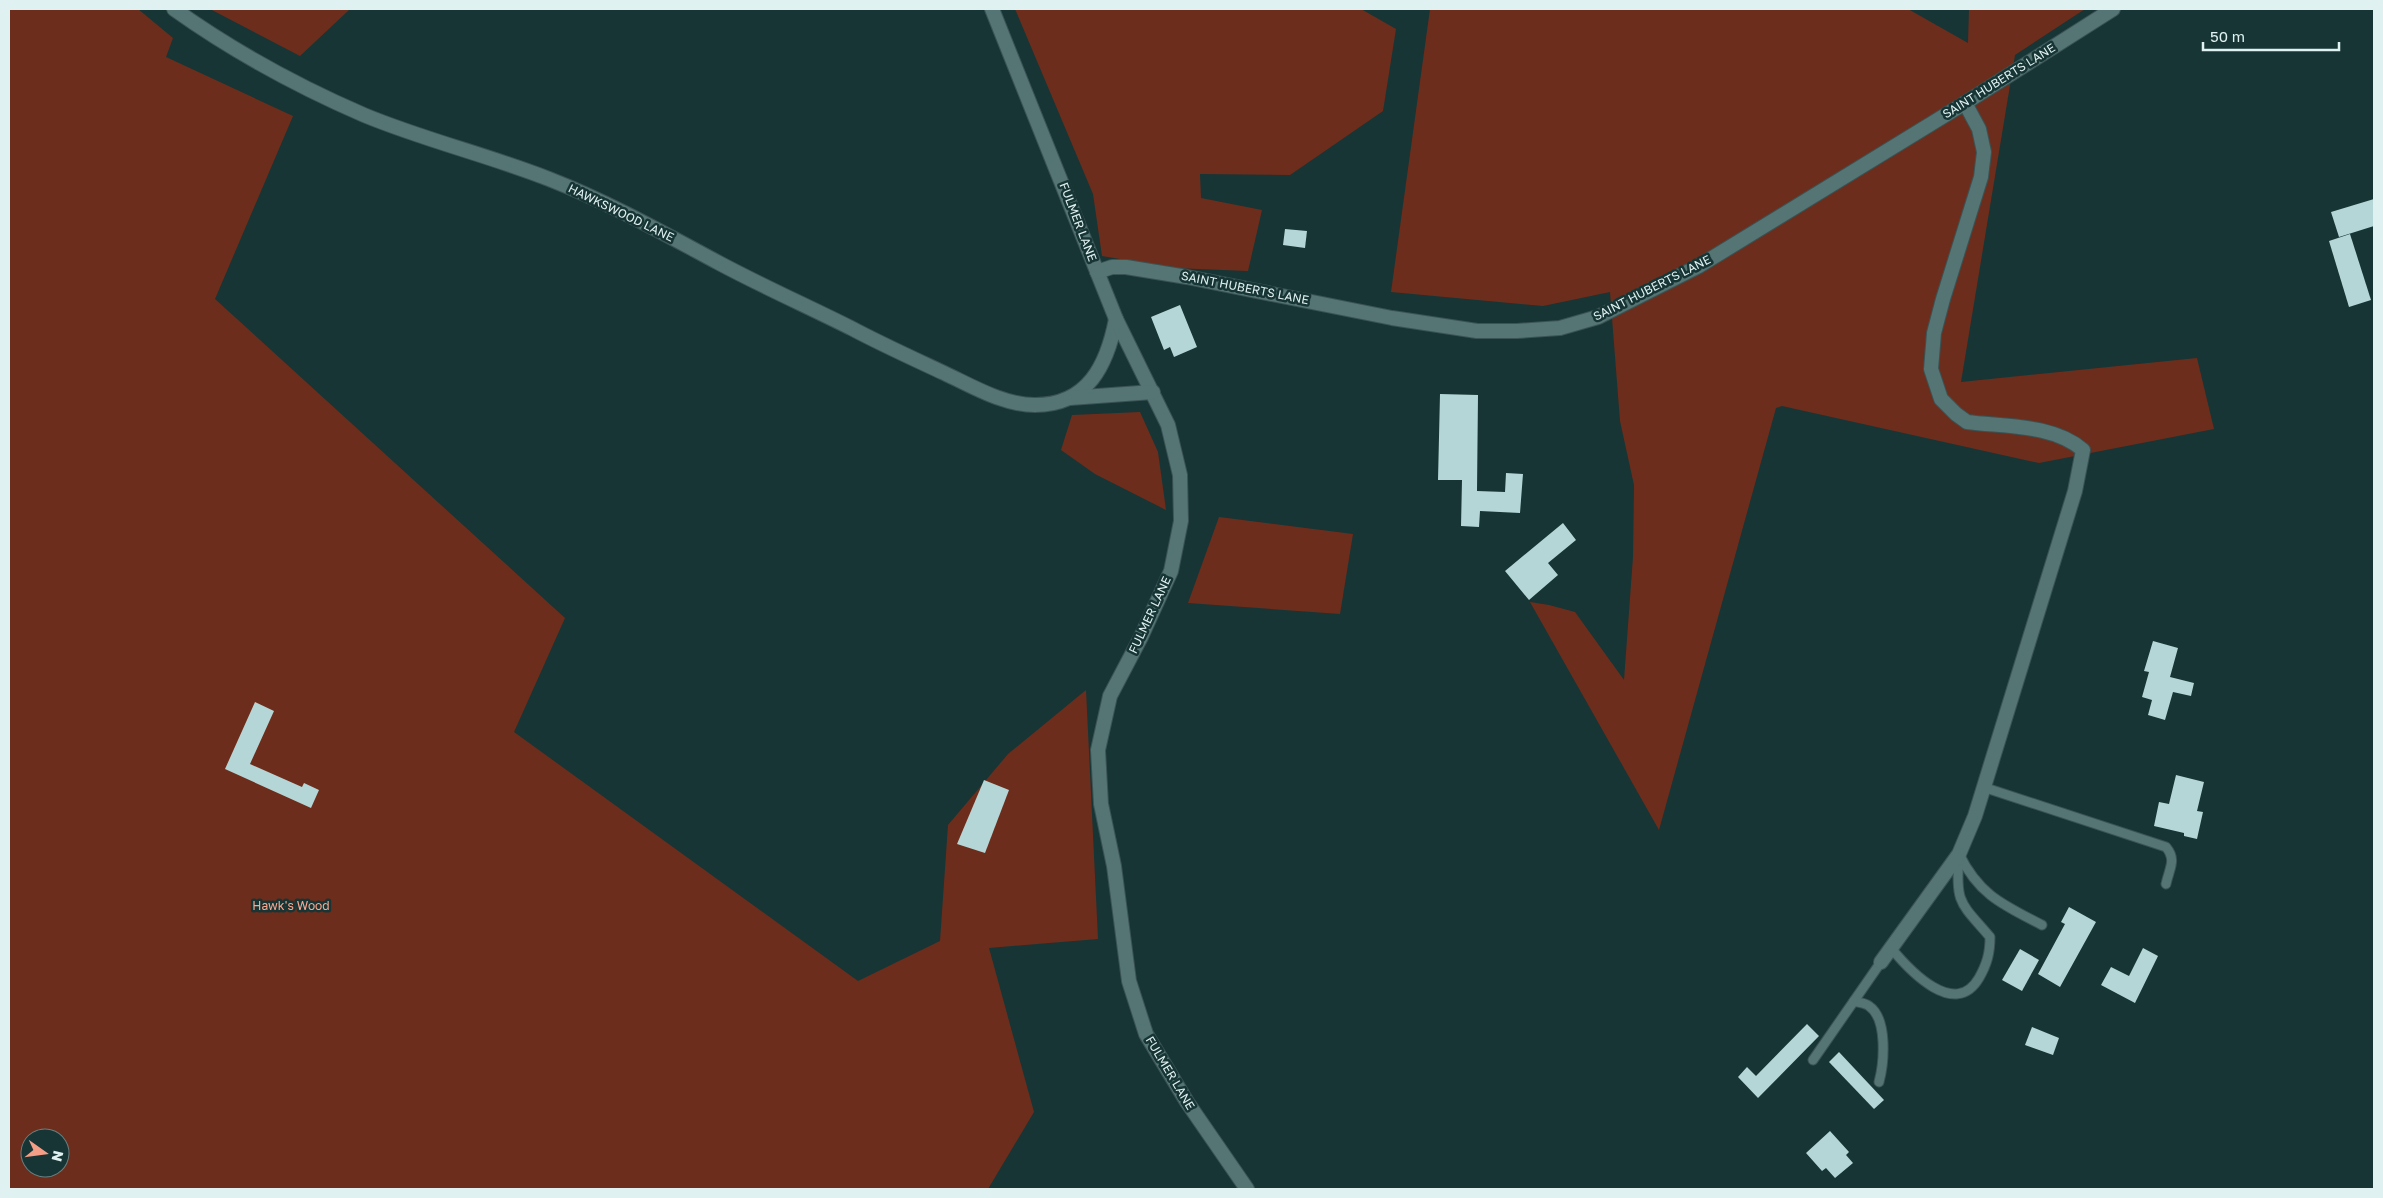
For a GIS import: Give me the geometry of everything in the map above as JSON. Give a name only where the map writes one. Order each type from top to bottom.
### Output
[{"type":"street","name":"HAWKSWOOD LANE","points":[[174,9],[240,53],[364,115],[548,178],[598,200],[782,295],[979,390],[1024,404],[1048,404],[1070,398],[1153,392]]},
{"type":"street","name":"FULMER LANE","points":[[992,9],[1116,319],[1168,425],[1180,475],[1181,521],[1171,571],[1141,637],[1110,696],[1098,750],[1101,804],[1114,866],[1129,981],[1146,1034],[1187,1102],[1247,1189]]},
{"type":"street","name":"SAINT HUBERTS LANE","points":[[1097,272],[1112,267],[1126,267],[1187,277],[1392,318],[1477,331],[1517,332],[1560,328],[1598,317],[1699,266],[1965,103],[2113,9]]},
{"type":"street","points":[[1881,962],[1959,854],[1975,816],[2076,491],[2083,450],[2073,441],[2056,435],[1967,422],[1941,399],[1931,369],[1934,333],[1981,177],[1984,152],[1979,129],[1965,103]]},
{"type":"street","name":"HAWKSWOOD LANE","points":[[1070,398],[1099,371],[1112,337],[1116,319]]},
{"type":"lane","points":[[1983,787],[2166,848],[2173,861],[2166,884]]},
{"type":"lane","points":[[1959,854],[1969,875],[1980,886],[1999,902],[2042,925]]},
{"type":"lane","points":[[1891,948],[1908,967],[1936,989],[1954,995],[1963,994],[1972,988],[1989,957],[1990,937],[1967,912],[1960,901],[1957,891],[1959,854]]},
{"type":"lane","points":[[1813,1060],[1881,962]]},
{"type":"lane","points":[[1854,1001],[1871,1007],[1878,1016],[1881,1027],[1883,1064],[1879,1082]]},
{"type":"green space","name":"Hawk's Wood","points":[[9,9],[138,9],[173,38],[166,57],[293,116],[215,299],[565,618],[514,732],[858,981],[940,941],[948,825],[1008,754],[1086,690],[1098,939],[989,948],[1034,1112],[988,1189],[9,1189]]},
{"type":"green space","points":[[210,9],[350,9],[300,56]]},
{"type":"green space","points":[[1015,9],[1361,9],[1396,29],[1383,111],[1290,175],[1200,174],[1201,198],[1262,210],[1248,271],[1173,268],[1102,256],[1093,194]]},
{"type":"green space","points":[[1430,9],[1908,9],[1968,43],[1969,9],[2085,9],[2015,55],[1961,382],[2197,358],[2214,429],[2039,463],[1782,406],[1776,408],[1659,830],[1530,602],[1575,612],[1624,680],[1633,557],[1634,485],[1620,421],[1610,292],[1543,306],[1391,292]]},
{"type":"green space","points":[[1140,412],[1158,452],[1166,510],[1095,474],[1061,450],[1072,415]]},
{"type":"green space","points":[[1219,517],[1353,534],[1340,614],[1188,603]]},
{"type":"building","points":[[2374,199],[2374,226],[2339,237],[2331,212]]},
{"type":"building","points":[[1285,229],[1307,231],[1305,248],[1283,245]]},
{"type":"building","points":[[2350,234],[2371,300],[2349,307],[2329,241]]},
{"type":"building","points":[[1180,305],[1197,347],[1174,357],[1170,347],[1164,350],[1151,317]]},
{"type":"building","points":[[1440,394],[1478,395],[1477,491],[1505,492],[1506,473],[1523,474],[1520,513],[1480,511],[1479,527],[1461,526],[1462,480],[1438,480]]},
{"type":"building","points":[[1563,523],[1576,540],[1548,563],[1558,575],[1529,600],[1505,571]]},
{"type":"building","points":[[2153,641],[2178,648],[2170,677],[2194,683],[2191,696],[2173,692],[2165,720],[2148,715],[2152,700],[2142,697],[2149,672],[2144,671]]},
{"type":"building","points":[[255,702],[274,711],[250,764],[302,787],[304,783],[319,790],[311,808],[225,769]]},
{"type":"building","points":[[2176,775],[2204,782],[2197,811],[2203,812],[2197,839],[2184,836],[2184,833],[2154,826],[2159,802],[2169,804]]},
{"type":"building","points":[[984,780],[1009,790],[985,853],[957,844]]},
{"type":"building","points":[[2069,907],[2096,922],[2060,987],[2038,974],[2065,924],[2061,922]]},
{"type":"building","points":[[2143,948],[2158,956],[2135,1003],[2101,985],[2111,967],[2129,976]]},
{"type":"building","points":[[2020,949],[2039,960],[2022,991],[2002,980]]},
{"type":"building","points":[[1807,1024],[1819,1036],[1758,1098],[1738,1077],[1747,1067],[1756,1076]]},
{"type":"building","points":[[2032,1027],[2059,1038],[2053,1055],[2025,1045]]},
{"type":"building","points":[[1839,1052],[1884,1100],[1874,1109],[1829,1062]]},
{"type":"building","points":[[1830,1131],[1849,1152],[1846,1155],[1853,1163],[1835,1178],[1826,1168],[1822,1171],[1806,1153]]}]
